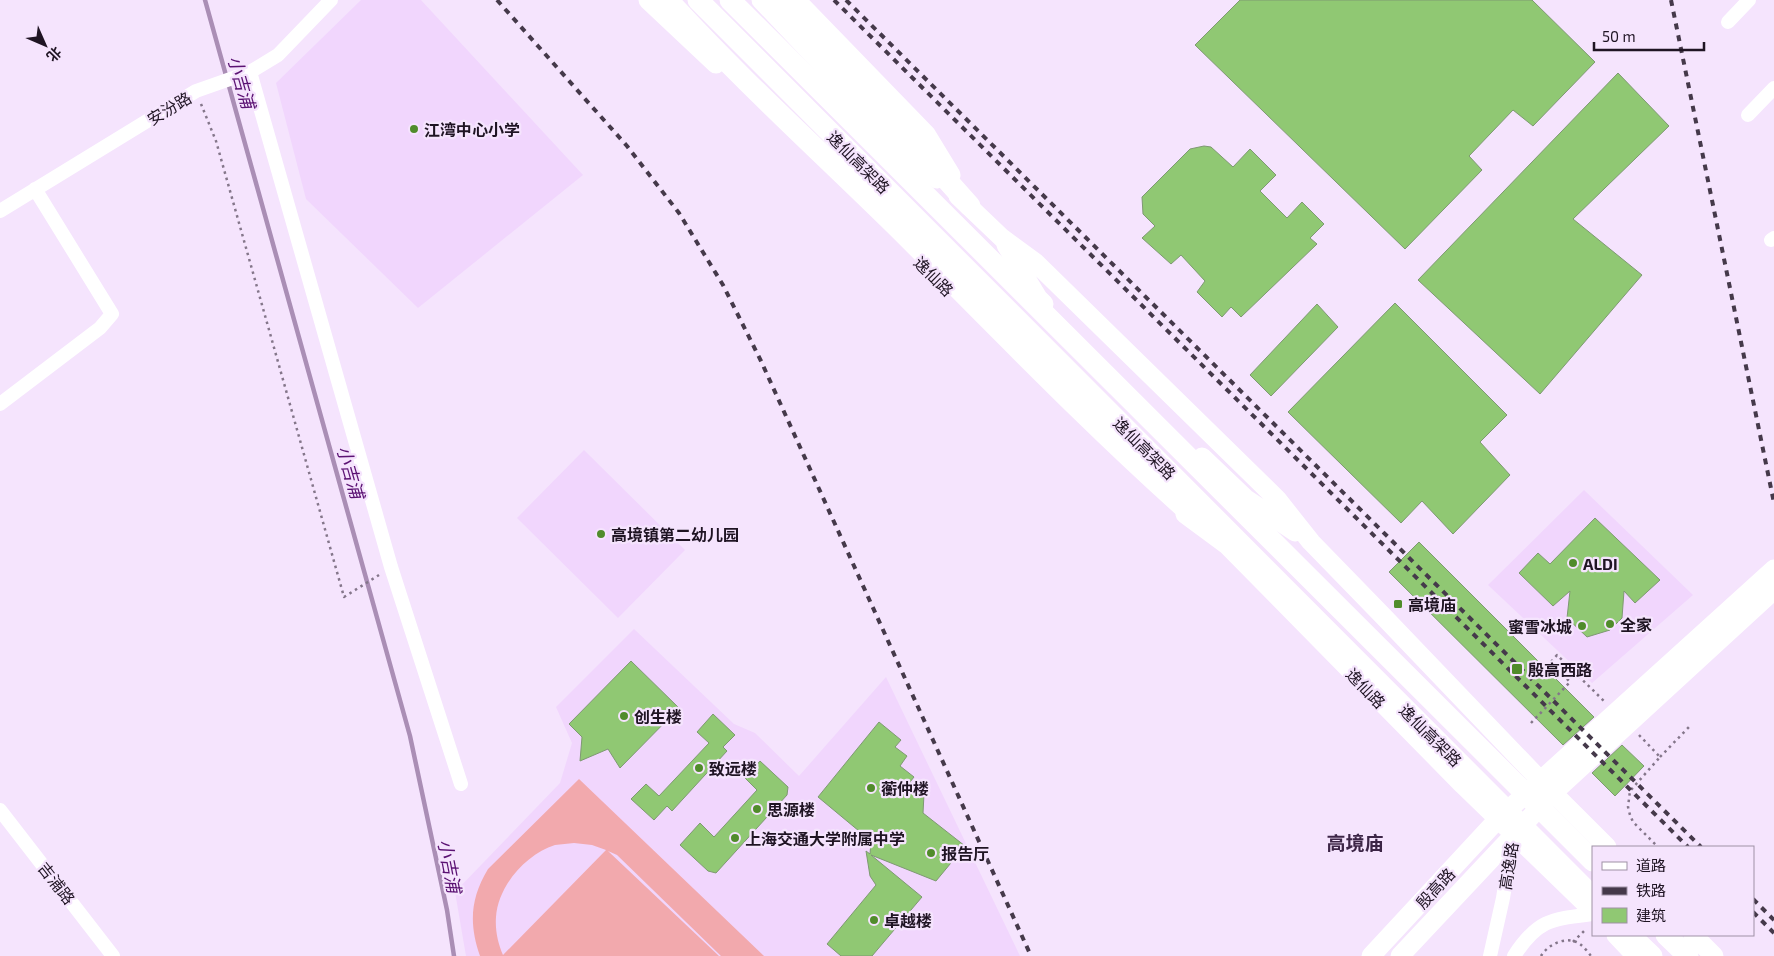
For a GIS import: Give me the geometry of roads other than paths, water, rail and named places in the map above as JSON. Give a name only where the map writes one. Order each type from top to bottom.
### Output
[{"type":"highway","points":[[668,0],[712,48],[1126,454],[1227,545]]},
{"type":"highway","name":"逸仙高架路","points":[[698,0],[1592,896]]},
{"type":"highway","name":"逸仙高架路","points":[[730,0],[1592,860]]},
{"type":"highway","points":[[778,0],[889,115],[970,206]]},
{"type":"highway","points":[[1631,936],[1652,956]]},
{"type":"highway","points":[[1667,936],[1688,956]]},
{"type":"main road","name":"逸仙路","points":[[648,0],[726,73],[915,258],[1134,476],[1227,545]]},
{"type":"main road","name":"逸仙路","points":[[693,0],[1160,464],[1227,545],[1387,709],[1592,911]]},
{"type":"main road","points":[[761,0],[907,154],[970,206],[1002,238],[1038,298],[1245,498],[1311,542],[1606,846]]},
{"type":"main road","points":[[796,0],[926,134],[970,206]]},
{"type":"main road","points":[[726,73],[781,87]]},
{"type":"main road","points":[[1514,834],[1546,786],[1774,569]]},
{"type":"main road","points":[[1498,819],[1546,786],[1774,590]]},
{"type":"main road","name":"殷高路","points":[[1371,956],[1498,819]]},
{"type":"main road","name":"殷高路","points":[[1400,956],[1514,834]]},
{"type":"main road","points":[[1617,936],[1636,956]]},
{"type":"main road","points":[[1694,936],[1714,956]]},
{"type":"street","name":"安汾路","points":[[0,211],[196,91],[250,72],[278,55],[330,0]]},
{"type":"street","points":[[1728,22],[1749,0]]},
{"type":"street","points":[[250,72],[391,567],[461,784]]},
{"type":"street","points":[[1748,115],[1774,88]]},
{"type":"street","points":[[0,404],[100,328],[112,314],[35,189]]},
{"type":"street","name":"吉浦路","points":[[0,810],[113,956]]},
{"type":"street","name":"高逸路","points":[[1490,956],[1504,898],[1514,834]]},
{"type":"street","points":[[1514,956],[1525,938],[1542,924],[1592,912]]},
{"type":"waterway","name":"小吉浦","points":[[205,0],[410,736],[447,910],[454,956]]},
{"type":"railway","points":[[497,0],[627,146],[679,213],[723,285],[761,361],[1031,956]]},
{"type":"railway","points":[[834,0],[1687,846]]},
{"type":"railway","points":[[846,0],[1700,846]]},
{"type":"railway","points":[[1671,0],[1774,503]]},
{"type":"railway","points":[[1754,900],[1774,920]]},
{"type":"railway","points":[[1754,913],[1774,933]]},
{"type":"place","name":"江湾中心小学","points":[[414,129]]},
{"type":"place","name":"高境镇第二幼儿园","points":[[601,534]]},
{"type":"place","name":"ALDI","points":[[1573,563]]},
{"type":"place","name":"高境庙","points":[[1398,604]]},
{"type":"place","name":"全家","points":[[1610,624]]},
{"type":"place","name":"蜜雪冰城","points":[[1582,626]]},
{"type":"place","name":"殷高西路","points":[[1517,669]]},
{"type":"place","name":"创生楼","points":[[624,716]]},
{"type":"place","name":"致远楼","points":[[699,768]]},
{"type":"place","name":"蘅仲楼","points":[[871,788]]},
{"type":"place","name":"思源楼","points":[[757,809]]},
{"type":"place","name":"上海交通大学附属中学","points":[[735,838]]},
{"type":"place","name":"报告厅","points":[[931,853]]},
{"type":"place","name":"卓越楼","points":[[874,920]]},
{"type":"district","name":"高境庙","points":[[1355,842]]}]
